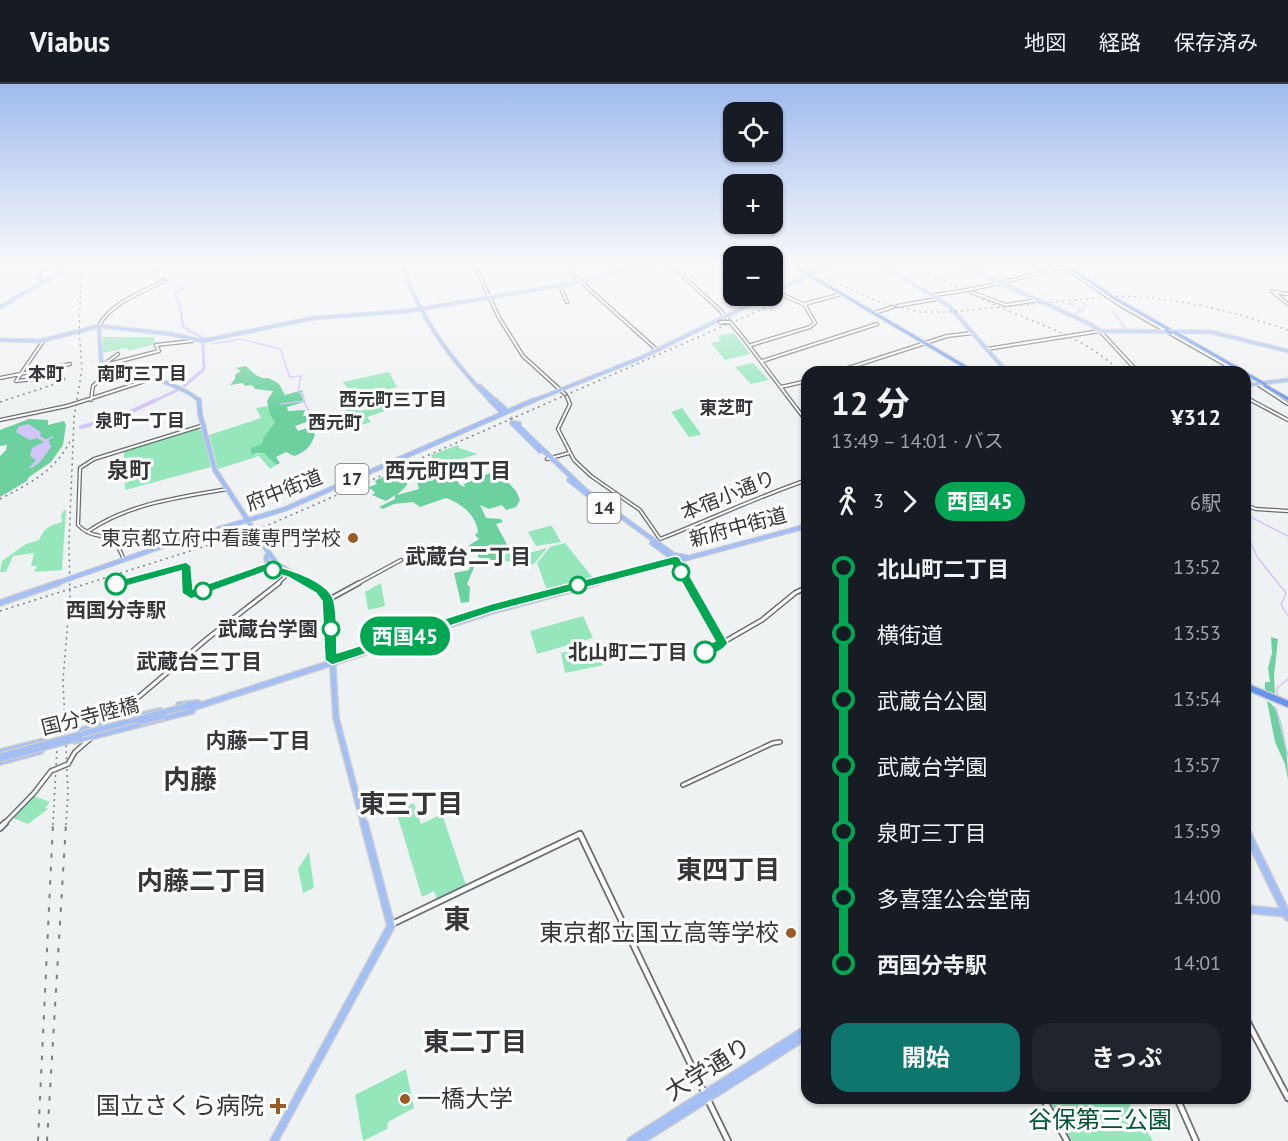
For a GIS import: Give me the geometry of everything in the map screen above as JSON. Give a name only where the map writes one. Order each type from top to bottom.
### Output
[{"type":"highway","points":[[1137,312],[1231,366]]},
{"type":"highway","points":[[873,313],[964,366]]},
{"type":"highway","points":[[1251,378],[1288,400]]},
{"type":"highway","points":[[1251,690],[1288,705]]},
{"type":"main road","points":[[0,340],[44,340],[99,326],[174,334],[192,341],[218,338],[314,318],[381,312]]},
{"type":"main road","points":[[422,312],[442,345],[476,385]]},
{"type":"main road","points":[[422,312],[440,346],[505,414]]},
{"type":"main road","name":"府中街道","points":[[0,603],[299,503],[561,389],[657,350],[732,312]]},
{"type":"main road","points":[[955,312],[1002,366]]},
{"type":"main road","points":[[1064,312],[1093,326],[1116,331]]},
{"type":"main road","points":[[99,326],[101,360],[151,379],[173,384],[194,394],[201,402],[200,414],[214,469],[226,489],[270,554],[290,573],[320,590],[328,600],[338,726],[391,926],[274,1141]]},
{"type":"main road","points":[[1093,326],[1098,331],[1214,332],[1288,351]]},
{"type":"main road","points":[[468,375],[471,380]]},
{"type":"main road","points":[[1251,383],[1288,379]]},
{"type":"main road","name":"14","points":[[512,423],[518,423],[542,451],[512,423]]},
{"type":"main road","name":"14","points":[[515,424],[581,491],[674,561]]},
{"type":"main road","name":"14","points":[[549,458],[592,496],[673,556],[674,561]]},
{"type":"main road","points":[[573,480],[584,491],[581,491]]},
{"type":"main road","points":[[592,496],[590,496],[602,507]]},
{"type":"main road","name":"新府中街道","points":[[186,708],[492,611],[801,526]]},
{"type":"main road","name":"新府中街道","points":[[186,708],[222,699],[491,608],[801,527]]},
{"type":"main road","points":[[776,532],[774,533],[789,531]]},
{"type":"main road","points":[[747,540],[761,538],[759,539]]},
{"type":"main road","name":"14","points":[[655,542],[675,555],[686,557]]},
{"type":"main road","points":[[270,554],[266,557],[267,566],[285,574],[290,573]]},
{"type":"main road","points":[[198,703],[193,702],[78,732],[75,741],[186,713],[222,699]]},
{"type":"main road","name":"国分寺陸橋","points":[[0,757],[186,708]]},
{"type":"main road","points":[[45,741],[41,751],[0,757],[45,741]]},
{"type":"main road","points":[[1251,841],[1287,915]]},
{"type":"main road","points":[[1251,910],[1287,915]]},
{"type":"main road","name":"大学通り","points":[[640,1141],[801,1033]]},
{"type":"main road","name":"大学通り","points":[[631,1141],[801,1039]]},
{"type":"street","points":[[99,326],[101,319],[109,312]]},
{"type":"street","points":[[498,312],[528,362],[567,396],[570,404],[558,429],[568,453],[591,476],[640,510],[654,531],[646,535]]},
{"type":"street","points":[[615,312],[657,350]]},
{"type":"street","points":[[720,312],[729,321],[722,323],[722,320],[729,321],[751,345],[801,414]]},
{"type":"street","points":[[751,345],[813,326],[815,320],[812,312]]},
{"type":"street","points":[[1134,312],[1230,366]]},
{"type":"street","points":[[762,361],[877,324]]},
{"type":"street","points":[[987,349],[1074,337],[1098,331],[1132,366]]},
{"type":"street","points":[[854,366],[947,336],[973,333]]},
{"type":"street","points":[[44,340],[16,381],[54,377],[63,379]]},
{"type":"street","points":[[108,364],[159,351],[156,345],[192,341]]},
{"type":"street","points":[[91,400],[93,386],[100,380],[100,369],[118,354]]},
{"type":"street","points":[[0,378],[70,364]]},
{"type":"street","points":[[0,420],[91,400],[151,379]]},
{"type":"street","points":[[1251,380],[1288,400]]},
{"type":"street","points":[[781,387],[801,382]]},
{"type":"street","points":[[1251,400],[1288,420]]},
{"type":"street","points":[[124,560],[120,545],[116,540],[87,532],[79,527],[77,522],[79,470],[82,465],[94,459],[204,425]]},
{"type":"street","points":[[549,458],[568,453]]},
{"type":"street","name":"本宿小通り","points":[[654,531],[662,539],[739,508],[758,497],[801,482]]},
{"type":"street","points":[[87,532],[100,521],[117,513],[226,489]]},
{"type":"street","points":[[1251,507],[1288,511]]},
{"type":"street","points":[[328,600],[400,560]]},
{"type":"street","points":[[121,583],[186,566],[188,593],[191,595],[267,566]]},
{"type":"street","points":[[0,828],[34,793],[51,771],[68,764],[75,752],[106,724],[290,573]]},
{"type":"street","points":[[722,643],[762,621],[801,590]]},
{"type":"street","points":[[683,785],[773,743],[780,742]]},
{"type":"street","points":[[391,926],[580,834],[728,1141]]},
{"type":"street","points":[[1251,1028],[1288,1098]]},
{"type":"street","points":[[1046,1104],[1067,1141]]},
{"type":"street","points":[[1180,1104],[1196,1141]]},
{"type":"green space","points":[[734,333],[750,354],[725,360],[711,343],[721,341],[718,336]]},
{"type":"green space","points":[[103,337],[154,337],[156,344],[128,351],[127,348],[102,353]]},
{"type":"green space","points":[[753,363],[769,380],[751,384],[735,367]]},
{"type":"green space","points":[[246,366],[257,375],[279,384],[285,395],[303,390],[301,394],[304,402],[287,407],[288,411],[305,410],[303,416],[309,416],[312,420],[295,426],[298,431],[310,427],[315,435],[310,445],[302,453],[294,456],[286,452],[276,457],[280,463],[276,465],[264,453],[251,454],[251,448],[262,444],[263,438],[275,422],[270,415],[267,401],[273,391],[255,389],[252,385],[245,386],[243,383],[230,385],[235,375],[241,371],[236,368]]},
{"type":"green space","points":[[389,372],[397,387],[355,398],[343,382]]},
{"type":"green space","points":[[400,396],[406,404],[367,417],[371,422],[342,431],[335,419],[345,415],[344,411],[356,407],[359,411],[380,407],[379,403]]},
{"type":"green space","points":[[269,406],[270,415],[275,422],[263,438],[262,445],[257,447],[255,455],[264,453],[276,465],[270,469],[259,456],[218,469],[209,435],[261,418],[256,408]]},
{"type":"green space","points":[[682,408],[700,435],[689,437],[671,412]]},
{"type":"green space","points":[[29,419],[48,420],[48,425],[64,421],[66,425],[63,445],[51,462],[29,477],[27,481],[0,497],[0,456],[6,450],[7,445],[0,446],[0,430]]},
{"type":"green space","points":[[198,429],[202,430],[211,467],[125,490],[124,451]]},
{"type":"green space","points":[[458,445],[459,448],[478,454],[434,464],[431,455]]},
{"type":"green space","points":[[399,470],[409,476],[409,479],[407,485],[397,495],[419,489],[417,481],[426,474],[452,473],[460,485],[465,487],[464,484],[497,470],[516,491],[520,500],[516,507],[506,510],[502,505],[489,509],[480,505],[486,518],[501,519],[503,522],[496,524],[509,548],[498,560],[486,560],[482,564],[475,550],[468,546],[479,539],[475,535],[478,532],[474,520],[463,507],[446,498],[420,507],[413,502],[394,504],[383,509],[379,507],[395,499],[395,495],[386,501],[372,495],[375,493],[371,489],[353,493],[377,484],[375,481],[378,479]]},
{"type":"green space","points":[[66,510],[62,570],[34,572],[37,566],[31,566],[34,553],[13,556],[6,572],[0,572],[2,561],[26,544],[39,540],[43,533],[54,524],[62,522],[61,515]]},
{"type":"green space","points":[[552,526],[561,542],[536,546],[528,532]]},
{"type":"green space","points":[[565,543],[593,578],[547,590],[537,563],[550,547]]},
{"type":"green space","points":[[547,548],[534,564],[498,560],[510,550],[521,555]]},
{"type":"green space","points":[[475,565],[467,584],[470,587],[469,602],[461,603],[454,573],[469,570]]},
{"type":"green space","points":[[381,583],[385,606],[368,610],[365,592]]},
{"type":"green space","points":[[583,616],[593,638],[537,654],[530,631]]},
{"type":"green space","points":[[1271,637],[1278,639],[1274,676],[1275,695],[1265,691],[1265,682],[1270,682],[1268,668],[1272,653]]},
{"type":"green space","points":[[597,646],[603,665],[565,673],[561,653]]},
{"type":"green space","points":[[1267,701],[1273,706],[1282,724],[1288,780],[1285,764],[1275,742]]},
{"type":"green space","points":[[34,796],[50,802],[45,808],[48,809],[28,824],[13,818]]},
{"type":"green space","points":[[414,803],[421,824],[442,814],[466,885],[437,899],[434,891],[422,897],[396,811]]},
{"type":"green space","points":[[309,852],[314,888],[303,893],[298,869]]},
{"type":"green space","points":[[406,1069],[414,1108],[388,1122],[387,1129],[363,1141],[355,1095]]},
{"type":"green space","name":"谷保第三公園","points":[[1051,1104],[1130,1104],[1153,1141],[1072,1141]]},
{"type":"shaded area","points":[[28,424],[41,432],[40,436],[49,441],[51,447],[40,462],[32,468],[29,468],[36,460],[30,456],[32,448],[44,442],[37,438],[30,440],[16,432],[18,427]]},
{"type":"waterway","points":[[181,312],[183,327],[207,340]]},
{"type":"waterway","points":[[1074,315],[1078,312]]},
{"type":"waterway","points":[[1114,312],[1126,330]]},
{"type":"waterway","points":[[111,340],[120,339]]},
{"type":"waterway","points":[[211,344],[241,339],[280,349],[290,377],[301,376],[298,392],[303,394],[305,404],[313,419]]},
{"type":"waterway","points":[[184,386],[204,369],[203,343],[207,341]]},
{"type":"waterway","points":[[152,402],[180,389]]},
{"type":"waterway","points":[[81,427],[119,417],[156,400]]},
{"type":"waterway","points":[[281,404],[304,401]]},
{"type":"waterway","points":[[47,440],[52,437]]},
{"type":"waterway","points":[[1251,517],[1288,536]]},
{"type":"waterway","points":[[1251,544],[1258,558],[1286,593],[1281,605],[1288,615]]},
{"type":"waterway","points":[[1277,696],[1277,688],[1288,679]]},
{"type":"waterway","points":[[1276,707],[1288,756]]},
{"type":"tunnel","points":[[510,417],[516,424]]},
{"type":"railway","points":[[70,589],[69,543],[74,418],[82,369],[80,312]]},
{"type":"railway","points":[[70,589],[257,530],[755,312]]},
{"type":"railway","points":[[1013,312],[1058,331],[1097,353],[1113,366]]},
{"type":"railway","points":[[1228,312],[1288,330]]},
{"type":"railway","points":[[0,402],[55,384]]},
{"type":"railway","points":[[0,499],[32,482],[50,468],[71,439]]},
{"type":"railway","points":[[0,611],[70,589]]},
{"type":"railway","points":[[66,825],[68,793],[63,680],[70,589]]},
{"type":"railway","points":[[53,825],[58,727]]},
{"type":"railway","points":[[38,1141],[53,823]]},
{"type":"railway","points":[[47,1141],[66,823]]},
{"type":"railway","points":[[1251,1021],[1288,1092]]},
{"type":"bus line","name":"西国45","points":[[116,584],[186,566],[188,567],[188,593],[191,595],[267,566],[285,574],[290,573],[313,585],[328,600],[332,660],[491,608],[675,560],[722,643],[705,652]]},
{"type":"place","name":"東京都立府中看護専門学校","points":[[353,538]]},
{"type":"place","name":"西国分寺駅","points":[[116,584]]},
{"type":"place","name":"武蔵台学園","points":[[331,629]]},
{"type":"place","name":"北山町二丁目","points":[[705,652]]},
{"type":"place","name":"東京都立国立高等学校","points":[[791,933]]},
{"type":"place","name":"一橋大学","points":[[405,1099]]},
{"type":"place","name":"国立さくら病院","points":[[278,1106]]},
{"type":"district","name":"本町","points":[[46,374]]},
{"type":"district","name":"南町三丁目","points":[[142,374]]},
{"type":"district","name":"西元町三丁目","points":[[393,400]]},
{"type":"district","name":"東芝町","points":[[726,408]]},
{"type":"district","name":"泉町一丁目","points":[[140,421]]},
{"type":"district","name":"西元町","points":[[335,423]]},
{"type":"district","name":"泉町","points":[[129,470]]},
{"type":"district","name":"西元町四丁目","points":[[448,471]]},
{"type":"district","name":"武蔵台二丁目","points":[[468,557]]},
{"type":"district","name":"武蔵台三丁目","points":[[199,662]]},
{"type":"district","name":"内藤一丁目","points":[[258,741]]},
{"type":"district","name":"内藤","points":[[190,780]]},
{"type":"district","name":"東三丁目","points":[[411,804]]},
{"type":"district","name":"東四丁目","points":[[728,870]]},
{"type":"district","name":"内藤二丁目","points":[[202,881]]},
{"type":"district","name":"東","points":[[457,920]]},
{"type":"district","name":"東二丁目","points":[[475,1042]]}]
